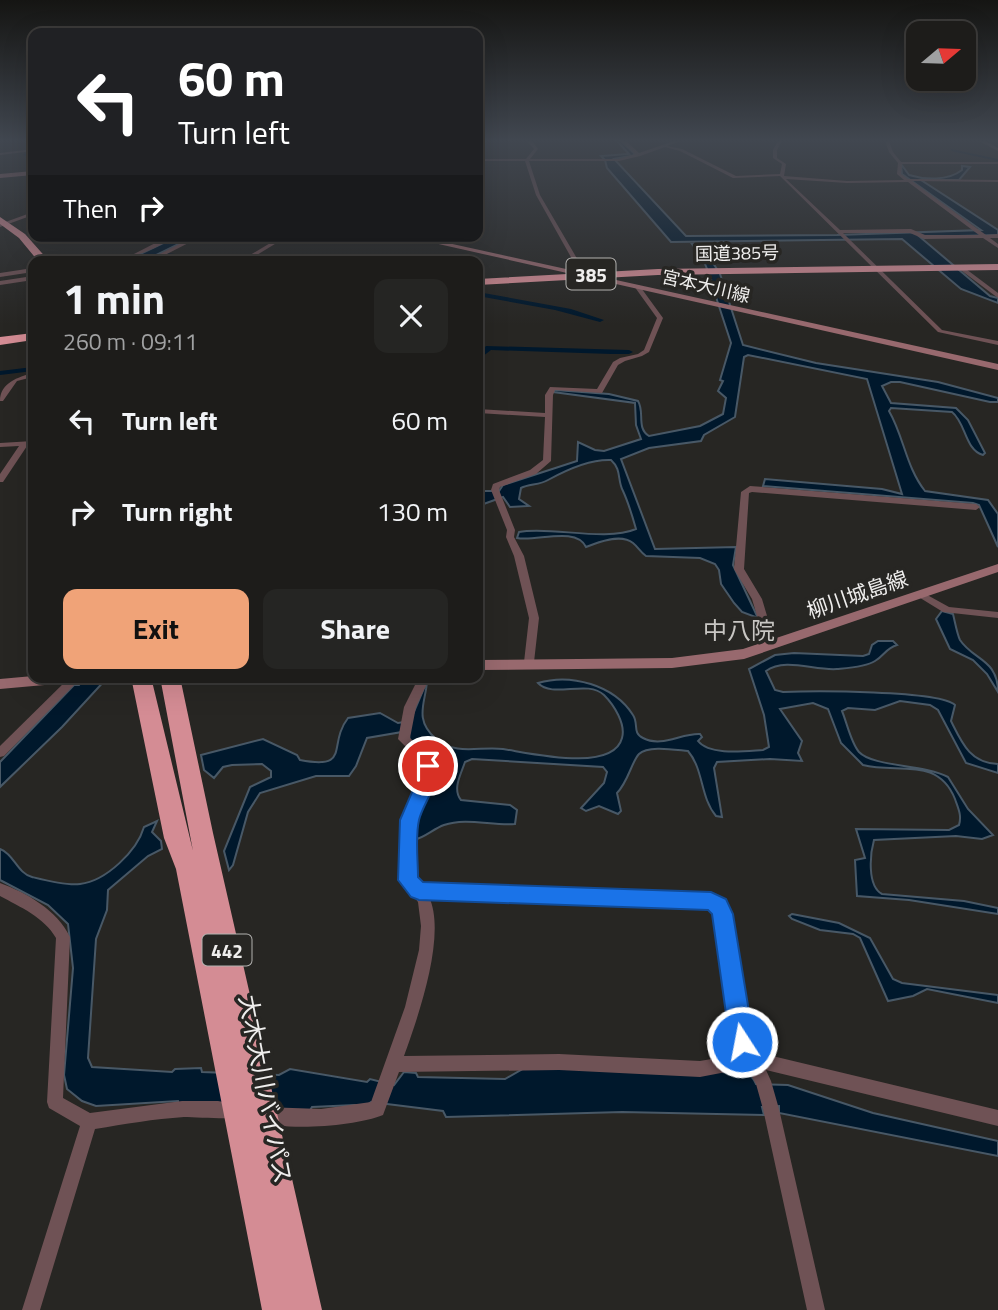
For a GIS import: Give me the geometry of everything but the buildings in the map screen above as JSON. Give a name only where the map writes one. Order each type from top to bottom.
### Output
[{"type":"highway","points":[[0,211],[5,222],[28,241]]},
{"type":"highway","points":[[5,222],[28,232]]},
{"type":"highway","points":[[29,242],[47,256]]},
{"type":"highway","name":"国道385号","points":[[483,282],[583,274],[723,270],[998,267]]},
{"type":"highway","points":[[0,341],[28,338]]},
{"type":"highway","name":"大木大川バイパス","points":[[142,683],[161,766],[188,836]]},
{"type":"highway","name":"大木大川バイパス","points":[[171,683],[186,758],[188,869],[242,1067],[279,1310]]},
{"type":"highway","name":"大木大川バイパス","points":[[249,1111],[305,1310]]},
{"type":"main road","name":"宮本大川線","points":[[434,242],[998,368]]},
{"type":"main road","name":"柳川城島線","points":[[483,665],[529,662],[672,663],[744,654],[998,568]]},
{"type":"main road","points":[[0,684],[28,681]]},
{"type":"street","points":[[542,202],[583,274]]},
{"type":"street","points":[[808,202],[940,331],[998,343]]},
{"type":"street","points":[[938,202],[998,246]]},
{"type":"street","points":[[5,222],[28,215]]},
{"type":"street","points":[[839,233],[911,231],[924,237],[998,236]]},
{"type":"street","points":[[128,256],[162,242]]},
{"type":"street","points":[[158,256],[187,242]]},
{"type":"street","points":[[252,256],[276,242]]},
{"type":"street","points":[[960,267],[998,296]]},
{"type":"street","points":[[0,275],[28,271]]},
{"type":"street","points":[[0,283],[28,279]]},
{"type":"street","points":[[529,662],[534,618],[519,556],[495,490],[499,484],[544,466],[549,455],[549,395],[552,388],[599,391],[615,363],[647,351],[660,317],[637,286]]},
{"type":"street","points":[[2,395],[15,380],[28,376]]},
{"type":"street","points":[[483,411],[549,415]]},
{"type":"street","points":[[0,445],[28,443]]},
{"type":"street","points":[[0,480],[28,444]]},
{"type":"street","points":[[771,646],[757,599],[739,569],[745,492],[750,489],[976,507]]},
{"type":"street","points":[[920,594],[947,610],[998,615]]},
{"type":"street","points":[[0,753],[71,683]]},
{"type":"street","points":[[0,889],[59,927],[63,951],[55,1102],[89,1122],[129,1115],[219,1108],[288,1118],[339,1116],[377,1109],[425,966],[426,906],[419,891],[408,880],[409,820],[425,783],[428,766],[426,759],[404,739],[410,707],[422,683]]},
{"type":"street","points":[[419,891],[711,901],[718,905],[722,914],[738,1026],[742,1042],[763,1081],[771,1109],[816,1310]]},
{"type":"street","points":[[392,1069],[559,1062],[700,1069],[753,1059],[998,1118]]},
{"type":"street","points":[[31,1310],[89,1122]]},
{"type":"water","points":[[637,202],[654,202],[686,236],[981,230],[942,202],[955,202],[998,230],[998,235],[920,237],[990,296],[998,298],[998,303],[961,289],[902,239],[671,242]]},
{"type":"water","points":[[165,242],[183,242],[154,256],[136,256]]},
{"type":"water","points":[[692,244],[701,244],[720,274],[743,345],[816,363],[938,382],[998,398],[998,402],[990,402],[900,382],[882,386],[891,403],[956,408],[968,420],[985,453],[983,455],[973,448],[952,412],[891,408],[889,411],[913,472],[925,491],[988,500],[998,514],[998,547],[979,505],[973,503],[763,486],[765,479],[882,489],[902,494],[867,379],[748,355],[744,357],[735,417],[704,435],[701,441],[649,448],[621,459],[655,549],[736,547],[733,565],[758,618],[742,612],[721,584],[719,570],[715,564],[700,558],[646,556],[633,543],[622,539],[610,539],[586,547],[574,537],[517,538],[519,532],[532,531],[609,534],[636,529],[618,471],[611,460],[586,463],[545,482],[521,488],[519,499],[529,506],[510,507],[503,497],[483,504],[483,491],[499,491],[503,485],[577,461],[578,442],[604,451],[641,439],[636,425],[635,403],[553,392],[555,390],[609,394],[638,401],[643,429],[649,436],[700,426],[723,414],[726,398],[718,391],[723,381],[720,380],[731,343],[713,288],[684,287],[680,283],[705,282],[711,279],[703,259]]},
{"type":"water","points":[[942,611],[953,614],[960,640],[994,673],[998,692],[987,674],[973,660],[950,649],[936,619]]},
{"type":"water","points":[[878,641],[893,641],[897,645],[867,665],[828,669],[782,665],[766,671],[775,690],[783,692],[901,694],[925,696],[955,705],[951,721],[963,744],[980,760],[998,764],[998,773],[966,763],[938,710],[930,705],[900,701],[875,710],[848,708],[842,711],[859,752],[875,760],[926,770],[948,777],[968,809],[993,835],[982,839],[956,836],[874,840],[871,853],[872,877],[877,890],[882,894],[964,901],[998,908],[998,914],[909,900],[857,896],[855,860],[865,858],[856,829],[949,830],[959,825],[959,812],[948,786],[938,777],[915,769],[863,765],[841,743],[828,709],[813,703],[780,709],[802,741],[798,753],[802,761],[770,759],[717,762],[714,768],[722,817],[716,816],[711,809],[697,766],[688,751],[655,749],[639,754],[617,793],[621,811],[618,814],[599,806],[586,811],[581,808],[604,783],[607,772],[603,767],[472,759],[465,762],[458,781],[458,796],[461,800],[510,805],[517,810],[515,824],[452,823],[414,840],[416,823],[433,777],[429,753],[410,741],[408,731],[367,738],[349,776],[316,776],[260,793],[248,812],[233,865],[229,870],[224,851],[250,787],[271,777],[271,771],[262,764],[232,765],[223,767],[214,778],[204,770],[201,755],[263,739],[297,755],[300,760],[326,761],[336,753],[342,728],[348,718],[380,713],[398,723],[410,721],[426,683],[422,710],[425,724],[436,739],[452,747],[494,748],[569,758],[588,758],[615,749],[622,738],[621,721],[604,695],[589,689],[552,689],[538,683],[551,680],[591,684],[615,696],[633,715],[638,734],[650,741],[700,734],[702,737],[698,741],[711,749],[729,752],[763,750],[769,747],[764,715],[749,669],[775,655],[794,653],[863,656],[869,654],[872,645]]},
{"type":"water","points":[[102,683],[0,787],[0,762],[74,685]]},
{"type":"water","points":[[157,821],[152,832],[161,841],[162,849],[148,856],[108,890],[107,910],[96,939],[88,1058],[92,1067],[172,1072],[175,1069],[201,1068],[202,1072],[279,1075],[290,1069],[367,1082],[370,1079],[394,1085],[404,1072],[416,1073],[418,1077],[505,1079],[528,1066],[731,1066],[749,1075],[756,1084],[788,1085],[873,1113],[998,1141],[998,1156],[779,1113],[779,1106],[762,1107],[764,1115],[622,1112],[446,1117],[443,1111],[371,1102],[366,1106],[312,1107],[309,1112],[179,1106],[178,1101],[96,1106],[82,1101],[67,1089],[64,1075],[73,968],[68,924],[48,905],[0,880],[0,849],[27,875],[80,884],[90,882],[110,871],[135,846],[144,827]]},
{"type":"water","points":[[792,914],[839,923],[870,938],[893,979],[902,983],[998,995],[998,1003],[927,989],[913,996],[888,1001],[860,938],[853,934],[820,930],[792,919],[789,916]]},
{"type":"waterway","points":[[166,254],[185,256]]},
{"type":"waterway","points":[[483,295],[555,308],[600,320]]},
{"type":"waterway","points":[[483,353],[489,348],[629,352]]},
{"type":"waterway","points":[[0,373],[28,370]]},
{"type":"district","name":"中八院","points":[[739,630]]},
{"type":"route","points":[[428,766],[425,783],[409,820],[408,880],[419,891],[711,901],[718,905],[722,914],[742,1042]]}]
